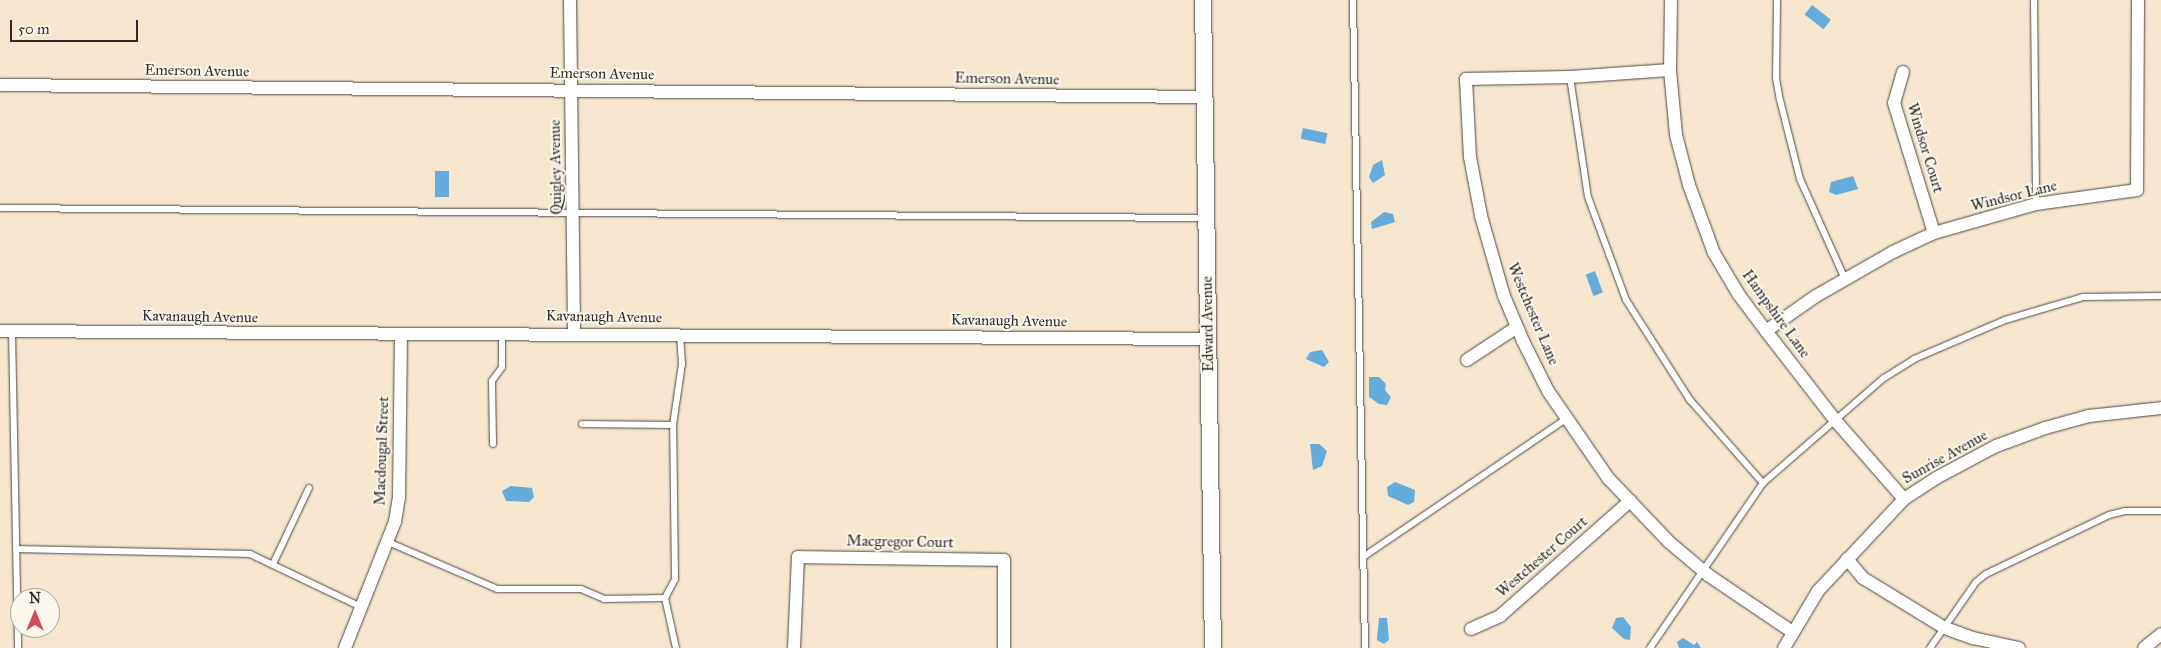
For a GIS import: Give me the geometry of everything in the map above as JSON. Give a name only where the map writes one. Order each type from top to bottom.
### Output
[{"type":"street","name":"Quigley Avenue","points":[[570,0],[574,333]]},
{"type":"street","name":"Edward Avenue","points":[[1203,0],[1213,648]]},
{"type":"street","name":"Hampshire Lane","points":[[1671,0],[1670,70],[1676,135],[1689,185],[1714,253],[1739,295],[1766,331],[1835,420],[1904,499]]},
{"type":"street","name":"Windsor Lane","points":[[1766,331],[1845,279],[1934,233],[2036,204],[2138,190],[2138,0]]},
{"type":"street","name":"Westchester Lane","points":[[1670,70],[1570,77],[1466,79],[1470,157],[1481,216],[1504,296],[1517,327],[1566,419],[1608,478],[1669,542],[1702,571],[1754,609],[1791,631]]},
{"type":"street","name":"Windsor Court","points":[[1903,72],[1894,103],[1934,233]]},
{"type":"street","name":"Emerson Avenue","points":[[0,85],[1204,97]]},
{"type":"street","points":[[1467,360],[1517,327]]},
{"type":"street","name":"Kavanaugh Avenue","points":[[6,331],[401,335],[502,332],[1209,339]]},
{"type":"street","name":"Macdougal Street","points":[[346,648],[388,542],[399,498],[401,335]]},
{"type":"street","name":"Sunrise Avenue","points":[[1784,648],[1791,631],[1818,590],[1904,499],[1964,462],[2045,428],[2089,416],[2161,408]]},
{"type":"street","name":"Westchester Court","points":[[1471,629],[1500,616],[1630,502]]},
{"type":"street","name":"Macgregor Court","points":[[794,648],[798,557],[1004,560],[1004,648]]},
{"type":"street","points":[[1847,559],[1863,578],[1945,628],[1973,638],[2019,648]]},
{"type":"street","points":[[2144,648],[2161,634]]},
{"type":"lane","points":[[1353,0],[1365,648]]},
{"type":"lane","points":[[1777,0],[1776,78],[1782,108],[1800,179],[1845,279]]},
{"type":"lane","points":[[2034,0],[2036,204]]},
{"type":"lane","points":[[1570,77],[1588,197],[1626,300],[1690,400],[1762,483]]},
{"type":"lane","points":[[0,208],[1206,218]]},
{"type":"lane","points":[[1650,648],[1762,483],[1895,369],[2005,320],[2084,297],[2161,296]]},
{"type":"lane","points":[[6,331],[18,549],[18,648]]},
{"type":"lane","points":[[493,444],[492,381],[502,367],[502,332]]},
{"type":"lane","points":[[676,648],[665,598],[675,579],[674,425],[682,364],[680,334]]},
{"type":"lane","points":[[1363,557],[1566,419]]},
{"type":"lane","points":[[582,424],[674,425]]},
{"type":"lane","points":[[274,564],[309,488]]},
{"type":"lane","points":[[1930,648],[1976,582],[1986,574],[2109,515],[2125,511],[2161,511]]},
{"type":"lane","points":[[388,542],[497,589],[581,589],[604,599],[665,598]]},
{"type":"lane","points":[[18,549],[219,550],[250,554],[361,607]]},
{"type":"water","points":[[1812,5],[1831,20],[1824,29],[1805,14]]},
{"type":"water","points":[[1303,128],[1327,133],[1325,144],[1301,139]]},
{"type":"water","points":[[1382,160],[1385,175],[1373,183],[1369,177],[1373,165]]},
{"type":"water","points":[[435,171],[449,171],[449,197],[435,197]]},
{"type":"water","points":[[1853,176],[1858,189],[1836,195],[1829,192],[1831,182]]},
{"type":"water","points":[[1384,212],[1393,214],[1395,222],[1372,229],[1371,222]]},
{"type":"water","points":[[1595,271],[1603,293],[1593,296],[1586,274]]},
{"type":"water","points":[[1322,350],[1329,362],[1324,367],[1306,359],[1310,352]]},
{"type":"water","points":[[1369,377],[1379,377],[1386,384],[1385,390],[1391,397],[1387,405],[1379,404],[1369,397]]},
{"type":"water","points":[[1310,444],[1319,444],[1327,451],[1322,466],[1313,470]]},
{"type":"water","points":[[1395,482],[1415,490],[1414,502],[1408,505],[1388,496],[1387,487]]},
{"type":"water","points":[[511,486],[532,488],[534,497],[529,502],[506,501],[502,491]]},
{"type":"water","points":[[1623,617],[1631,627],[1630,640],[1624,639],[1612,628],[1616,618]]},
{"type":"water","points":[[1379,618],[1387,618],[1389,640],[1384,644],[1377,640]]},
{"type":"water","points":[[1683,638],[1694,645],[1697,642],[1701,648],[1679,648],[1677,642]]}]
